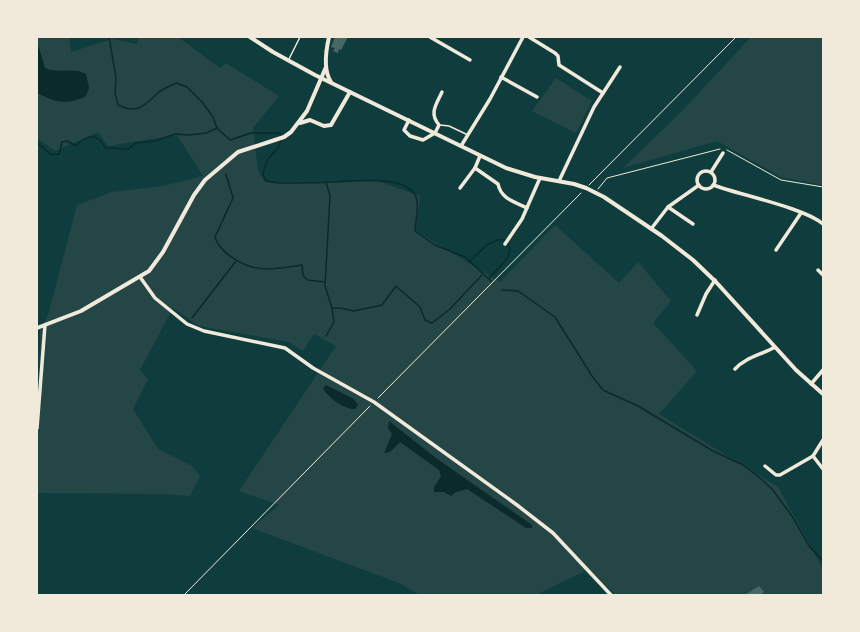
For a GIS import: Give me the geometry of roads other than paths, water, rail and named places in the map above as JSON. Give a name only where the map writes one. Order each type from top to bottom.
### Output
[{"type":"street","points":[[250,37],[288,61],[506,168],[540,178],[586,188],[595,192],[651,229],[693,260],[715,280],[810,384],[823,394]]},
{"type":"street","points":[[329,37],[326,47],[326,67],[331,83]]},
{"type":"street","points":[[430,37],[470,60]]},
{"type":"street","points":[[461,146],[523,37]]},
{"type":"street","points":[[529,37],[555,53],[558,56],[559,65],[603,93]]},
{"type":"street","points":[[298,125],[307,111],[326,67]]},
{"type":"street","points":[[558,181],[594,106],[620,67]]},
{"type":"street","points":[[501,78],[537,97]]},
{"type":"street","points":[[37,328],[81,311],[149,271],[163,252],[194,195],[205,180],[238,152],[286,136],[303,121],[310,120],[324,126],[331,125],[336,120],[350,92]]},
{"type":"street","points":[[409,120],[404,130],[410,136],[423,140],[435,133],[439,125],[434,119],[433,111],[442,92]]},
{"type":"street","points":[[307,111],[310,120]]},
{"type":"street","points":[[711,172],[723,153]]},
{"type":"street","points":[[460,188],[475,168],[480,156]]},
{"type":"street","points":[[475,168],[498,184],[500,193],[527,208]]},
{"type":"street","points":[[699,186],[697,180],[699,174],[704,171],[711,172]]},
{"type":"street","points":[[711,172],[715,180],[713,185]]},
{"type":"street","points":[[505,244],[527,208],[540,178]]},
{"type":"street","points":[[699,186],[706,188],[713,185],[802,213],[818,220],[823,224]]},
{"type":"street","points":[[651,229],[668,207],[699,186]]},
{"type":"street","points":[[668,207],[693,224]]},
{"type":"street","points":[[776,250],[802,213]]},
{"type":"street","points":[[818,270],[823,275]]},
{"type":"street","points":[[140,277],[155,298],[187,324],[204,331],[285,348],[313,368],[374,402],[516,504],[553,533],[611,595]]},
{"type":"street","points":[[697,315],[706,294],[715,280]]},
{"type":"street","points":[[37,428],[45,325]]},
{"type":"street","points":[[735,369],[748,358],[766,352],[775,347]]},
{"type":"street","points":[[810,384],[823,370]]},
{"type":"street","points":[[765,466],[776,475],[780,475],[814,456],[823,440]]},
{"type":"street","points":[[814,456],[822,463],[823,469]]},
{"type":"lane","points":[[288,61],[300,37]]},
{"type":"lane","points":[[439,125],[449,126],[468,135]]},
{"type":"waterway","points":[[109,37],[116,78],[115,93],[118,105],[125,108],[136,109],[141,107],[161,91],[176,83],[187,87],[202,102],[213,117],[217,128],[230,140],[251,133],[280,133],[279,147],[267,161],[263,174],[266,181],[279,183],[318,183],[377,180],[390,182],[410,189],[417,201],[415,231],[435,245],[465,257],[491,281]]},
{"type":"waterway","points":[[37,143],[52,155],[59,154],[62,142],[67,141],[76,146],[84,139],[92,137],[99,139],[105,148],[128,149],[136,143],[155,141],[175,134],[189,135],[206,133],[217,128]]},
{"type":"waterway","points":[[226,174],[233,198],[215,237],[222,249],[235,259],[258,268],[274,269],[302,265],[303,275],[307,280],[325,282]]},
{"type":"waterway","points":[[326,182],[330,196],[325,286],[332,308]]},
{"type":"waterway","points":[[469,262],[490,243],[505,240],[509,245],[510,250],[506,260],[489,278]]},
{"type":"waterway","points":[[192,318],[236,261]]},
{"type":"waterway","points":[[326,336],[334,322],[332,308],[354,311],[382,305],[396,286],[420,307],[425,320],[432,323],[449,310],[482,275]]},
{"type":"waterway","points":[[502,290],[518,291],[555,317],[592,376],[603,390],[638,406],[713,451],[743,465],[760,478],[772,489],[792,516],[809,546],[823,561]]}]
